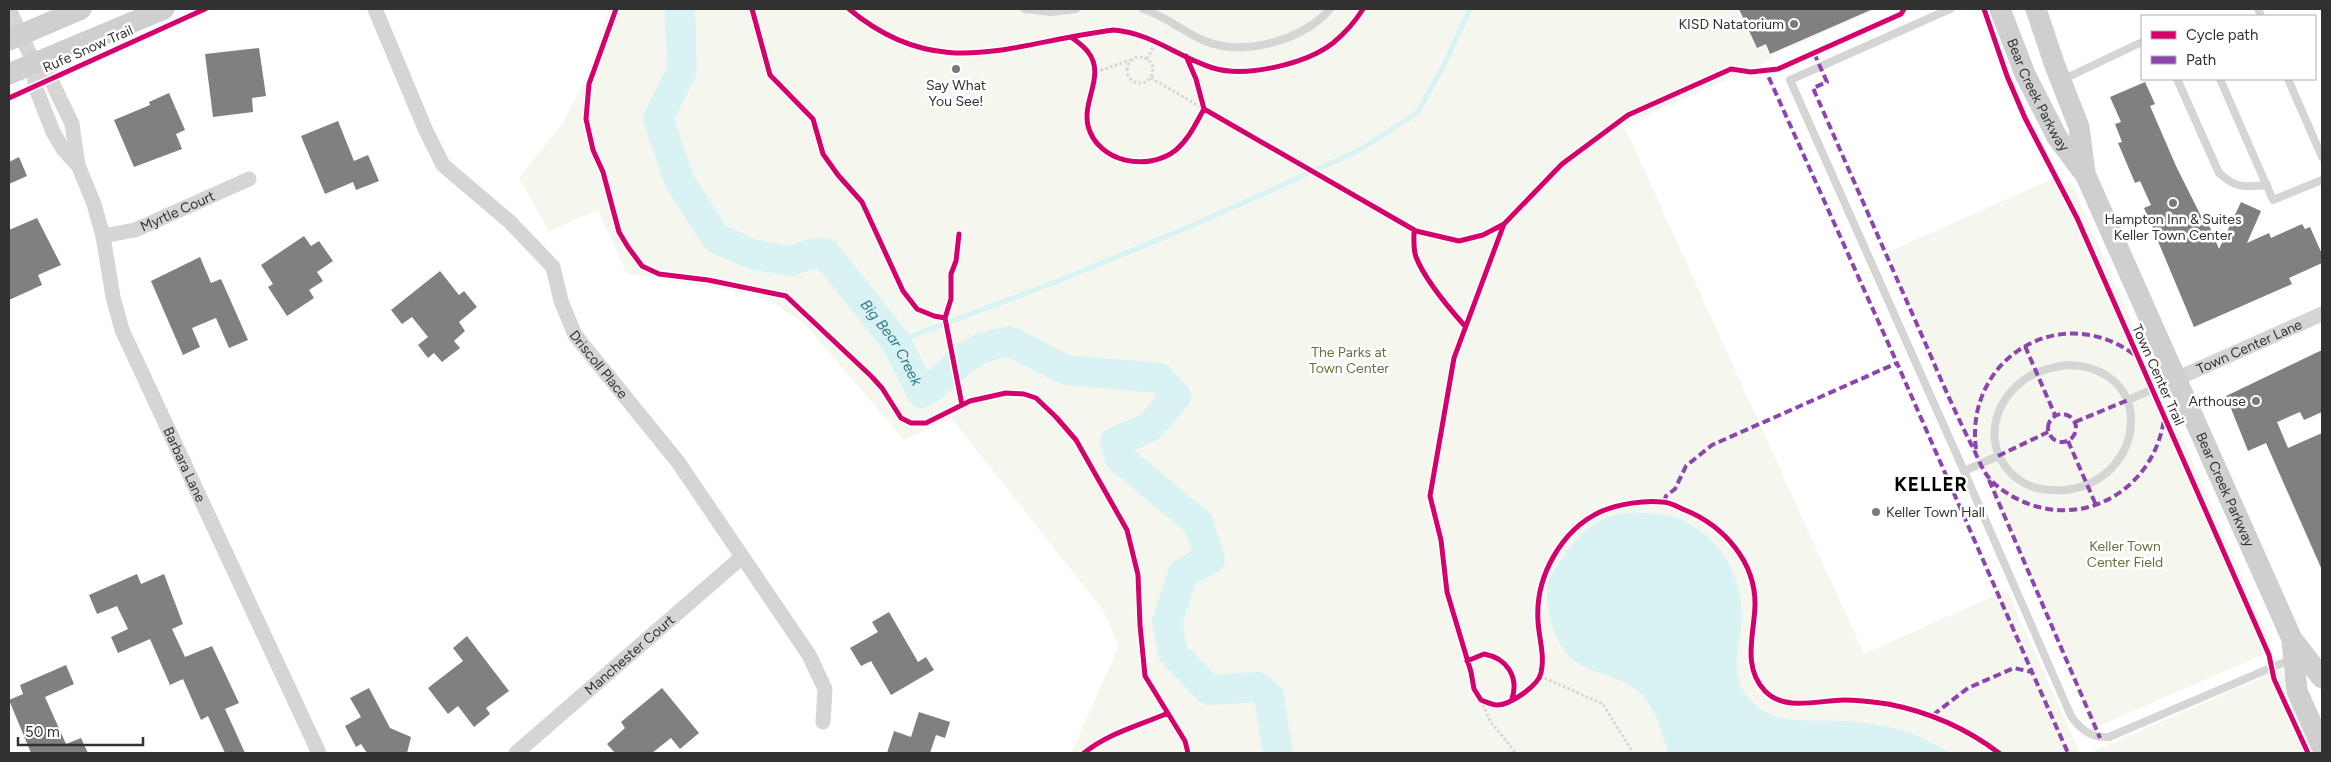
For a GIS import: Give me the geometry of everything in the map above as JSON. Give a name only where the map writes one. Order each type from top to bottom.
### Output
[{"type":"main road","points":[[15,38],[81,9]]},
{"type":"main road","points":[[9,74],[164,9]]},
{"type":"main road","name":"Bear Creek Parkway","points":[[2000,9],[2025,74],[2057,137],[2086,176],[2176,379],[2293,649],[2297,691],[2322,747]]},
{"type":"main road","name":"Bear Creek Parkway","points":[[2036,9],[2060,81],[2079,127],[2086,176]]},
{"type":"main road","name":"Bear Creek Parkway","points":[[2293,649],[2322,678]]},
{"type":"street","name":"Barbara Lane","points":[[9,9],[15,38],[34,63],[50,78],[72,124],[78,165],[94,204],[103,236],[113,297],[122,330],[319,753]]},
{"type":"street","name":"Driscoll Place","points":[[375,9],[443,165],[482,196],[553,267],[561,301],[575,334],[678,462],[809,655],[824,689],[823,722]]},
{"type":"street","name":"Barbara Lane","points":[[34,63],[36,86],[53,132],[63,149],[78,165]]},
{"type":"street","name":"Myrtle Court","points":[[103,236],[134,230],[249,179]]},
{"type":"street","name":"Town Center Lane","points":[[2176,379],[2322,314]]},
{"type":"street","name":"Manchester Court","points":[[516,753],[742,557]]},
{"type":"lane","points":[[1025,9],[1051,12],[1076,9]]},
{"type":"lane","points":[[1144,9],[1171,20],[1206,41],[1231,47],[1248,46],[1282,38],[1316,22],[1330,9]]},
{"type":"lane","points":[[1950,9],[1790,80],[2071,716],[2079,727],[2089,734],[2097,738],[2109,737],[2293,649]]},
{"type":"lane","points":[[2060,81],[2141,42]]},
{"type":"lane","points":[[2177,80],[2219,173],[2240,187],[2267,185]]},
{"type":"lane","points":[[2220,80],[2274,200],[2322,180]]},
{"type":"lane","points":[[2288,80],[2322,157]]},
{"type":"lane","points":[[2068,365],[2084,365],[2099,370],[2112,378],[2128,400],[2133,424],[2125,449],[2117,462],[2106,472],[2084,486],[2043,490],[2028,485],[2006,468],[1998,456],[1995,428],[1998,412],[2015,388],[2040,372],[2068,365]]},
{"type":"lane","points":[[2128,400],[2176,379]]},
{"type":"lane","points":[[1964,471],[1998,456]]},
{"type":"path","points":[[1149,38],[1162,45]]},
{"type":"path","points":[[1147,59],[1156,42]]},
{"type":"path","points":[[1095,79],[1096,71],[1139,56],[1147,59],[1153,70],[1151,78]]},
{"type":"path","points":[[1131,60],[1126,72],[1131,80],[1139,83],[1151,78]]},
{"type":"path","points":[[1151,78],[1213,114]]},
{"type":"path","points":[[1200,116],[1204,109],[1202,102]]},
{"type":"path","points":[[1535,684],[1541,673],[1603,704],[1633,753]]},
{"type":"path","points":[[1477,695],[1490,704]]},
{"type":"path","points":[[1482,700],[1490,721],[1516,753]]},
{"type":"green space","name":"The Parks at Town Center","points":[[609,9],[1876,9],[1791,48],[1790,46],[1771,54],[1773,59],[1624,125],[1864,654],[2007,590],[2080,753],[1071,753],[1119,646],[1103,610],[951,418],[904,440],[805,324],[762,295],[627,274],[598,210],[549,231],[519,178],[564,121],[588,75]]},
{"type":"green space","name":"Keller Town Center Field","points":[[2052,179],[2072,184],[2274,650],[2094,728],[1888,252]]},
{"type":"green space","points":[[2282,669],[2316,753],[2089,753]]},
{"type":"water","points":[[1645,513],[1675,517],[1691,525],[1705,534],[1726,559],[1734,574],[1739,590],[1741,607],[1737,670],[1741,687],[1757,706],[1769,714],[1782,718],[1855,722],[1897,729],[1915,735],[1951,753],[1668,753],[1661,729],[1645,698],[1626,683],[1581,665],[1572,659],[1558,640],[1549,615],[1547,591],[1550,577],[1578,538],[1599,521],[1614,515]]},
{"type":"building","name":"KISD Natatorium","points":[[1739,9],[1873,9],[1770,54],[1766,44],[1757,48]]},
{"type":"building","points":[[259,48],[266,96],[252,98],[253,112],[213,117],[205,54]]},
{"type":"building","name":"Hampton Inn & Suites Keller Town Center","points":[[2145,82],[2155,104],[2150,106],[2176,166],[2203,220],[2206,218],[2219,249],[2241,202],[2261,211],[2247,243],[2269,233],[2271,238],[2302,224],[2305,229],[2310,227],[2322,254],[2322,263],[2289,278],[2292,284],[2194,327],[2144,208],[2151,205],[2140,181],[2135,183],[2118,143],[2122,142],[2115,124],[2121,122],[2110,97]]},
{"type":"building","points":[[169,93],[185,130],[176,134],[182,149],[134,167],[114,120],[150,105],[149,102]]},
{"type":"building","points":[[338,121],[354,161],[368,155],[379,181],[356,190],[353,182],[325,194],[301,136]]},
{"type":"building","points":[[19,157],[27,176],[9,184],[9,162]]},
{"type":"building","points":[[37,218],[61,265],[38,275],[42,285],[9,300],[9,230]]},
{"type":"building","points":[[304,236],[311,246],[319,241],[333,261],[317,272],[323,281],[309,290],[314,298],[287,316],[268,287],[273,284],[261,265]]},
{"type":"building","points":[[200,257],[211,283],[221,279],[248,340],[229,348],[216,318],[192,328],[200,347],[183,355],[151,281]]},
{"type":"building","points":[[440,271],[459,295],[464,291],[477,307],[459,322],[465,331],[454,341],[460,348],[442,362],[434,353],[428,358],[418,345],[428,337],[412,317],[402,324],[391,310]]},
{"type":"building","points":[[2322,350],[2322,412],[2304,420],[2300,412],[2277,422],[2288,448],[2322,433],[2322,570],[2266,443],[2248,451],[2226,396]]},
{"type":"building","points":[[137,574],[141,584],[164,574],[183,624],[172,629],[185,657],[212,646],[239,703],[225,709],[245,753],[225,753],[208,716],[201,720],[183,679],[170,685],[150,639],[118,653],[111,637],[128,629],[117,606],[97,614],[89,595]]},
{"type":"building","points":[[889,612],[918,662],[926,657],[934,670],[891,695],[871,661],[861,666],[850,648],[878,632],[872,622]]},
{"type":"building","points":[[467,636],[509,691],[486,708],[490,714],[474,727],[458,706],[448,714],[428,688],[463,661],[453,648]]},
{"type":"building","points":[[66,665],[74,684],[45,697],[66,744],[81,738],[88,753],[31,753],[9,700],[23,694],[20,685]]},
{"type":"building","points":[[369,688],[390,728],[411,737],[407,753],[367,753],[361,744],[356,747],[345,726],[361,717],[350,698]]},
{"type":"building","points":[[662,688],[699,733],[680,749],[671,738],[652,753],[615,753],[607,744],[625,728],[621,722]]},
{"type":"building","points":[[919,712],[950,722],[945,738],[936,735],[930,753],[887,753],[894,731],[911,737]]},
{"type":"waterway","name":"Big Bear Creek","points":[[680,9],[682,70],[658,119],[680,182],[716,238],[752,254],[791,261],[815,253],[825,253],[896,342],[922,393],[978,350],[1009,341],[1066,370],[1159,378],[1176,396],[1150,427],[1115,442],[1120,458],[1198,523],[1210,559],[1183,573],[1167,622],[1173,653],[1209,690],[1258,687],[1269,697],[1278,753]]},
{"type":"waterway","points":[[896,342],[1058,281],[1189,227],[1358,151],[1417,113],[1444,65],[1470,9]]},
{"type":"marked path","points":[[1814,53],[1827,82],[1813,88],[1948,396],[1982,467],[1990,479],[2005,492],[2017,499],[2053,510],[2075,510],[2097,504],[2117,494],[2134,481],[2148,463],[2158,442],[2164,419]]},
{"type":"marked path","points":[[1768,69],[1765,69],[1897,363]]},
{"type":"marked path","points":[[1976,449],[1976,417],[1986,388],[2002,365],[2024,347],[2050,336],[2078,334],[2107,340],[2136,356]]},
{"type":"marked path","points":[[2025,346],[2055,415]]},
{"type":"marked path","points":[[1664,502],[1666,496],[1675,489],[1686,466],[1712,445],[1897,363],[2032,672]]},
{"type":"marked path","points":[[2075,422],[2128,400]]},
{"type":"marked path","points":[[2062,414],[2072,418],[2076,428],[2072,438],[2062,442],[2052,438],[2048,428],[2052,418],[2062,414]]},
{"type":"marked path","points":[[1998,456],[2048,432]]},
{"type":"marked path","points":[[2068,441],[2096,505]]},
{"type":"marked path","points":[[1989,480],[2100,738]]},
{"type":"marked path","points":[[1933,715],[1968,688],[2014,668],[2032,672],[2068,753]]},
{"type":"cycle path","name":"Rufe Snow Trail","points":[[9,98],[205,9]]},
{"type":"cycle path","points":[[616,9],[589,84],[586,119],[593,150],[603,172],[619,232],[642,266],[659,274],[708,280],[786,296],[871,376],[882,388],[901,418],[911,423],[926,423],[970,401],[1006,393],[1024,394],[1036,398],[1076,440],[1127,530],[1138,575],[1145,676],[1185,741],[1188,753]]},
{"type":"cycle path","points":[[752,9],[770,75],[813,119],[823,154],[838,175],[862,202],[903,291],[917,309],[945,318]]},
{"type":"cycle path","points":[[849,9],[882,32],[915,46],[946,52],[1010,49],[1114,30],[1152,40],[1200,63],[1227,71],[1258,70],[1292,63],[1308,57],[1333,43],[1346,31],[1363,9]]},
{"type":"cycle path","points":[[1204,109],[1416,231],[1459,241],[1483,235],[1504,224],[1562,164],[1628,115],[1731,69],[1751,72],[1778,69],[1901,14],[1904,9]]},
{"type":"cycle path","name":"Town Center Trail","points":[[1984,9],[2007,76],[2025,118],[2077,218],[2269,655],[2274,679],[2308,753]]},
{"type":"cycle path","points":[[1071,37],[1086,50],[1093,61],[1095,70],[1088,107],[1088,126],[1094,139],[1102,148],[1113,156],[1125,160],[1138,162],[1152,161],[1165,157],[1181,146],[1195,125],[1204,109],[1196,79],[1186,56]]},
{"type":"cycle path","points":[[1504,224],[1454,358],[1430,496],[1441,540],[1447,592],[1471,672],[1474,689],[1481,700],[1497,705],[1509,702],[1523,694],[1539,678],[1542,660],[1538,604],[1541,587],[1546,571],[1554,556],[1575,529],[1602,511],[1640,502],[1665,502],[1699,517],[1713,526],[1725,536],[1744,561],[1754,590],[1755,606],[1751,661],[1758,682],[1765,691],[1773,697],[1792,703],[1850,700],[1903,707],[1946,722],[1974,736],[1999,753]]},
{"type":"cycle path","points":[[1414,230],[1414,251],[1420,266],[1437,293],[1464,325]]},
{"type":"cycle path","points":[[959,234],[956,261],[951,274],[951,299],[945,318],[962,405]]},
{"type":"cycle path","points":[[1467,661],[1484,654],[1492,656],[1505,664],[1514,683],[1512,699]]},
{"type":"cycle path","points":[[1084,753],[1103,740],[1168,713]]},
{"type":"place","name":"KISD Natatorium","points":[[1794,24]]},
{"type":"place","name":"Say What You See!","points":[[956,69]]},
{"type":"place","name":"Hampton Inn & Suites Keller Town Center","points":[[2173,203]]},
{"type":"place","name":"Arthouse","points":[[2256,401]]},
{"type":"place","name":"Keller Town Hall","points":[[1876,512]]},
{"type":"district","name":"KELLER","points":[[1931,484]]}]
